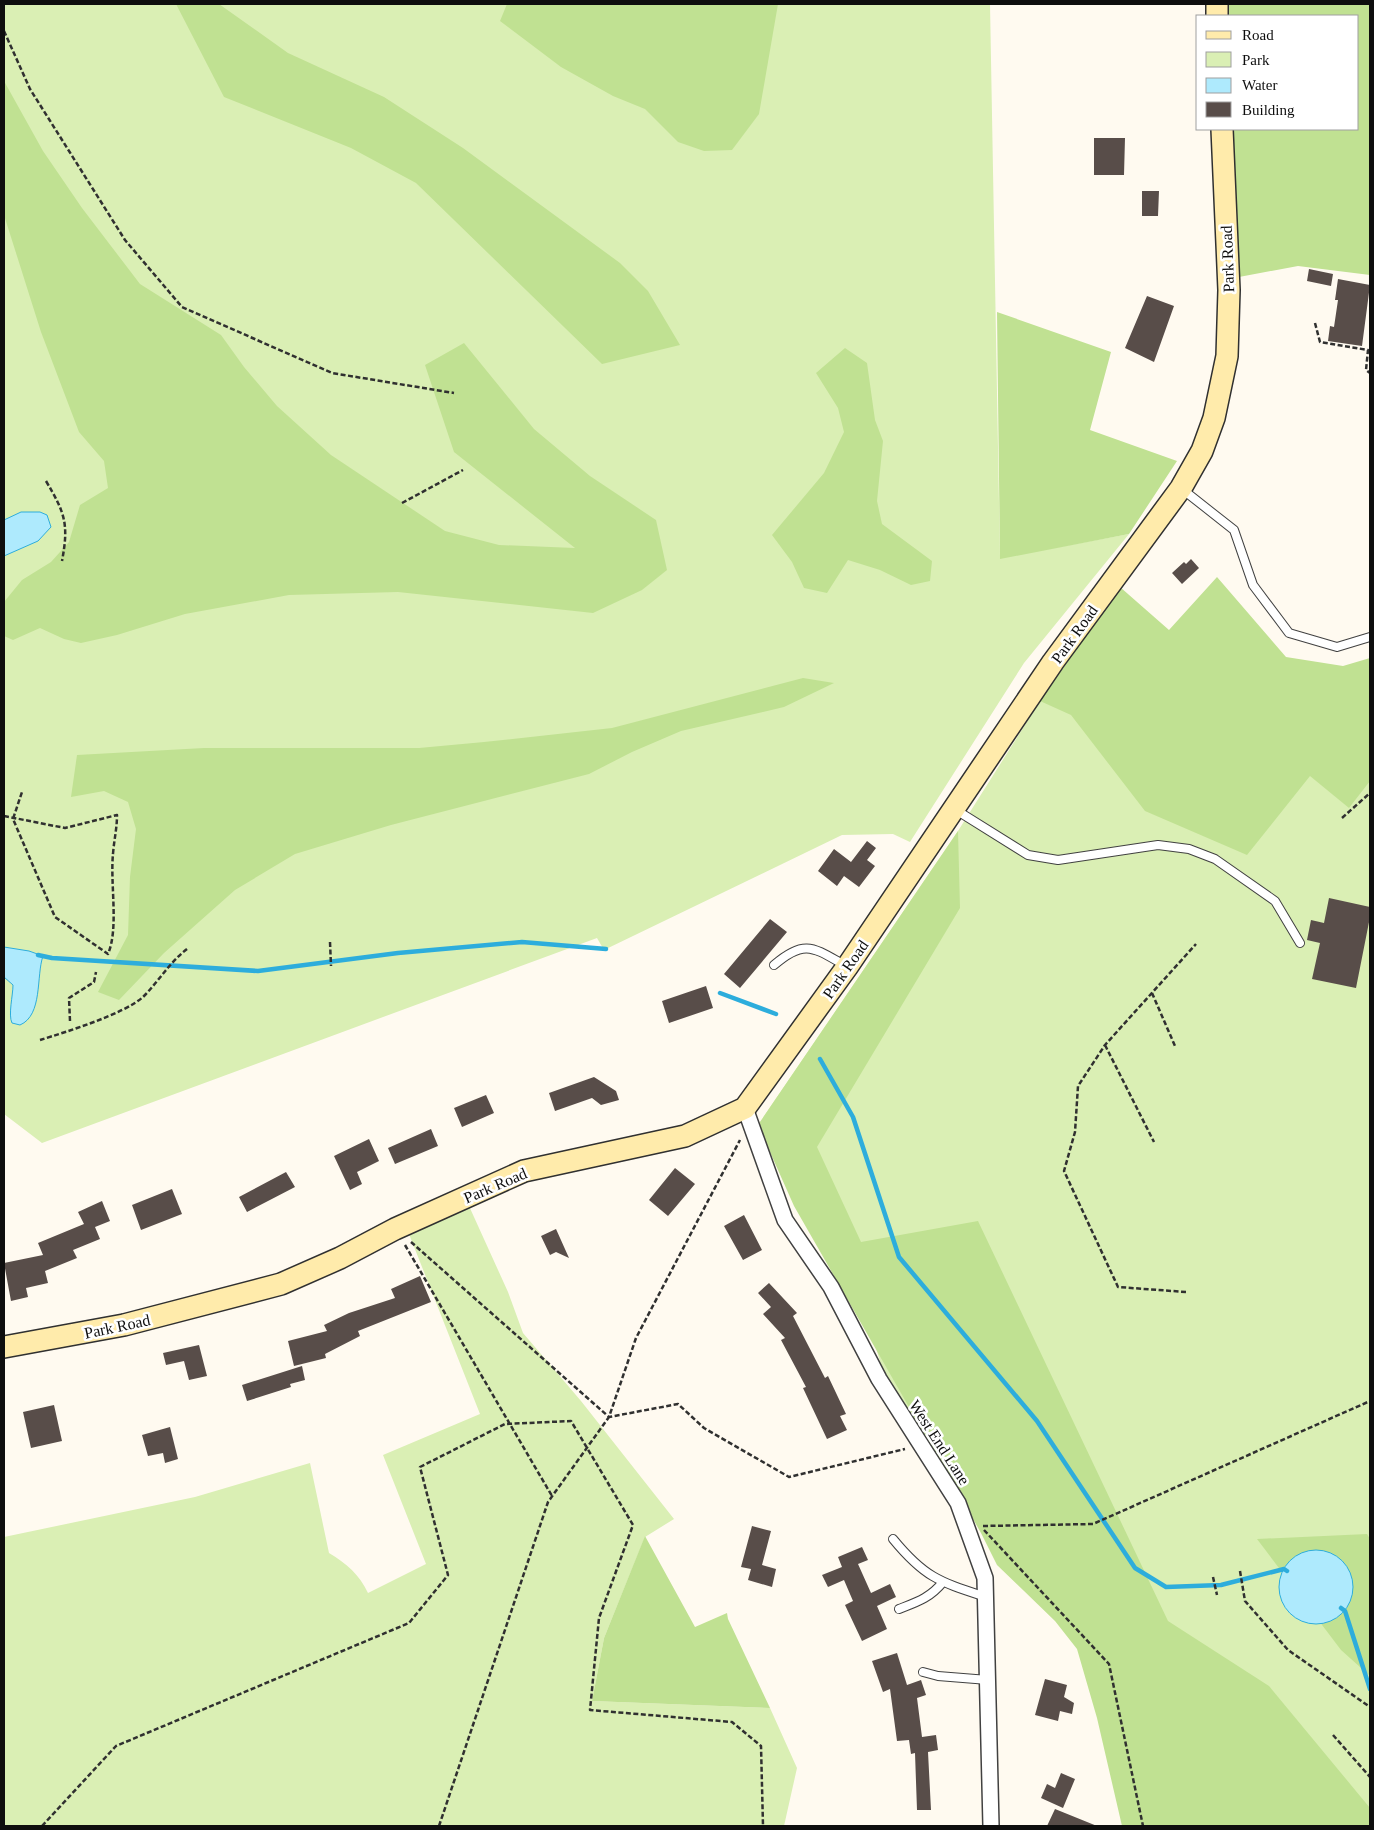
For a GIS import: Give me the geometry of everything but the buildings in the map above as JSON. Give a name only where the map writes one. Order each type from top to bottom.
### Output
[{"type":"main road","name":"Park Road","points":[[4,1347],[124,1325],[280,1284],[340,1258],[395,1228],[524,1171],[686,1136],[748,1114],[1053,662],[1180,488],[1202,451],[1214,418],[1227,356],[1229,290],[1222,130]]},
{"type":"street","name":"West End Lane","points":[[748,1114],[785,1220],[831,1288],[879,1379],[958,1503],[985,1578],[991,1826]]},
{"type":"lane","points":[[1180,488],[1234,530],[1253,585],[1289,633],[1337,647],[1370,637]]},
{"type":"lane","points":[[954,809],[1010,846],[1028,855],[1058,860],[1158,845],[1190,849],[1215,859],[1275,901],[1300,943]]},
{"type":"lane","points":[[774,964],[790,952],[803,947],[821,952],[847,968]]},
{"type":"lane","points":[[893,1539],[926,1574],[986,1597]]},
{"type":"lane","points":[[899,1609],[924,1600],[934,1594],[943,1582]]},
{"type":"lane","points":[[923,1672],[938,1676],[988,1680]]},
{"type":"path","points":[[4,31],[30,89],[125,240],[182,307],[332,373],[454,393]]},
{"type":"path","points":[[1315,323],[1320,342],[1368,350],[1366,370],[1370,373]]},
{"type":"path","points":[[402,503],[463,470]]},
{"type":"path","points":[[46,481],[63,509],[66,536],[62,561]]},
{"type":"path","points":[[4,816],[13,819],[64,828],[117,815],[117,831],[113,853],[113,940],[108,954],[54,917],[13,819],[22,792]]},
{"type":"path","points":[[1342,818],[1370,794]]},
{"type":"path","points":[[330,942],[331,966]]},
{"type":"path","points":[[1186,1292],[1118,1287],[1064,1171],[1075,1132],[1078,1086],[1105,1045],[1196,944]]},
{"type":"path","points":[[40,1040],[108,1017],[142,997],[173,960],[187,949]]},
{"type":"path","points":[[70,1021],[68,998],[94,982],[96,972]]},
{"type":"path","points":[[1152,993],[1175,1046]]},
{"type":"path","points":[[1105,1045],[1154,1142]]},
{"type":"path","points":[[439,1826],[548,1502],[609,1417],[636,1338],[748,1114]]},
{"type":"path","points":[[395,1228],[609,1417]]},
{"type":"path","points":[[395,1228],[552,1496]]},
{"type":"path","points":[[1143,1826],[1109,1664],[980,1526],[1093,1524],[1370,1401]]},
{"type":"path","points":[[609,1417],[678,1404],[704,1428],[788,1477],[921,1445]]},
{"type":"path","points":[[42,1826],[116,1746],[409,1623],[448,1575],[420,1467],[505,1424],[571,1421],[633,1525],[599,1618],[590,1710],[732,1722],[761,1746],[763,1826]]},
{"type":"path","points":[[1240,1571],[1245,1601],[1288,1650],[1369,1706]]},
{"type":"path","points":[[1213,1577],[1217,1595]]},
{"type":"path","points":[[1333,1735],[1370,1777]]},
{"type":"green space","points":[[4,4],[990,4],[1000,558],[1129,534],[1024,663],[910,842],[893,834],[842,835],[604,950],[597,938],[42,1143],[4,1114]]},
{"type":"green space","points":[[176,4],[219,4],[288,53],[384,97],[463,148],[620,263],[648,291],[680,345],[602,364],[416,183],[351,148],[224,97]]},
{"type":"green space","points":[[507,4],[778,4],[759,114],[732,150],[704,151],[678,142],[645,109],[613,96],[561,67],[500,21]]},
{"type":"green space","points":[[1227,4],[1370,4],[1370,275],[1298,266],[1239,277],[1232,130],[1359,130],[1359,15],[1227,15]]},
{"type":"green space","points":[[4,81],[43,151],[82,208],[140,284],[221,335],[244,367],[277,406],[331,455],[445,531],[499,545],[575,548],[454,452],[425,365],[464,343],[534,429],[590,476],[656,520],[667,570],[642,590],[593,613],[398,592],[289,595],[185,614],[117,635],[81,643],[64,639],[40,628],[13,640],[4,636],[4,602],[22,580],[51,562],[69,542],[80,505],[108,488],[104,461],[79,432],[41,332],[4,215]]},
{"type":"green space","points":[[997,312],[1111,352],[1090,430],[1177,461],[1129,534],[1000,559]]},
{"type":"green space","points":[[845,348],[867,363],[875,420],[883,441],[877,501],[882,524],[932,561],[930,581],[911,585],[880,570],[848,560],[827,593],[804,588],[792,562],[772,535],[824,473],[844,432],[838,408],[816,373]]},
{"type":"green space","points":[[1217,577],[1286,657],[1343,666],[1370,658],[1370,781],[1349,808],[1310,776],[1247,855],[1145,811],[1071,715],[1040,701],[1120,587],[1169,630]]},
{"type":"green space","points":[[1065,666],[1370,706],[1370,1826],[1158,1655],[926,1455],[885,1379],[854,1271],[758,1125],[958,831],[1040,701]]},
{"type":"green space","points":[[803,678],[834,683],[784,707],[681,731],[632,752],[589,774],[391,825],[295,854],[235,890],[164,953],[119,1000],[98,992],[128,935],[130,877],[136,829],[128,802],[104,791],[71,797],[77,755],[204,748],[419,748],[484,742],[612,728]]},
{"type":"green space","points":[[958,831],[960,908],[817,1147],[861,1242],[978,1221],[1168,1621],[1269,1686],[1370,1808],[1370,1826],[1122,1826],[1097,1718],[1077,1649],[1055,1621],[997,1565],[981,1533],[794,1206],[758,1125]]},
{"type":"green space","points":[[469,1206],[508,1292],[523,1333],[581,1401],[674,1519],[645,1537],[604,1638],[592,1701],[770,1708],[797,1768],[784,1826],[4,1826],[4,1537],[195,1497],[310,1463],[329,1553],[352,1570],[361,1580],[368,1593],[426,1564],[383,1455],[480,1414],[409,1234]]},
{"type":"green space","points":[[1367,1534],[1370,1539],[1370,1676],[1341,1650],[1257,1539]]},
{"type":"green space","points":[[645,1536],[695,1627],[727,1613],[728,1619],[770,1708],[592,1701],[604,1638]]},
{"type":"water","points":[[21,512],[40,512],[47,515],[51,527],[38,541],[4,556],[4,520]]},
{"type":"water","points":[[4,947],[29,951],[43,956],[36,1004],[27,1020],[20,1025],[12,1023],[11,1019],[13,985],[4,977]]},
{"type":"water","points":[[1316,1550],[1330,1553],[1342,1561],[1350,1573],[1353,1587],[1350,1601],[1342,1613],[1330,1621],[1316,1624],[1302,1621],[1290,1613],[1282,1601],[1279,1587],[1282,1573],[1290,1561],[1302,1553]]},
{"type":"waterway","points":[[38,955],[52,958],[258,971],[398,953],[522,942],[606,949]]},
{"type":"waterway","points":[[720,993],[776,1014]]},
{"type":"waterway","points":[[820,1059],[853,1117],[899,1257],[1037,1421],[1135,1568],[1166,1587],[1221,1585],[1284,1569],[1287,1571]]},
{"type":"waterway","points":[[1341,1608],[1345,1611],[1370,1689]]}]
